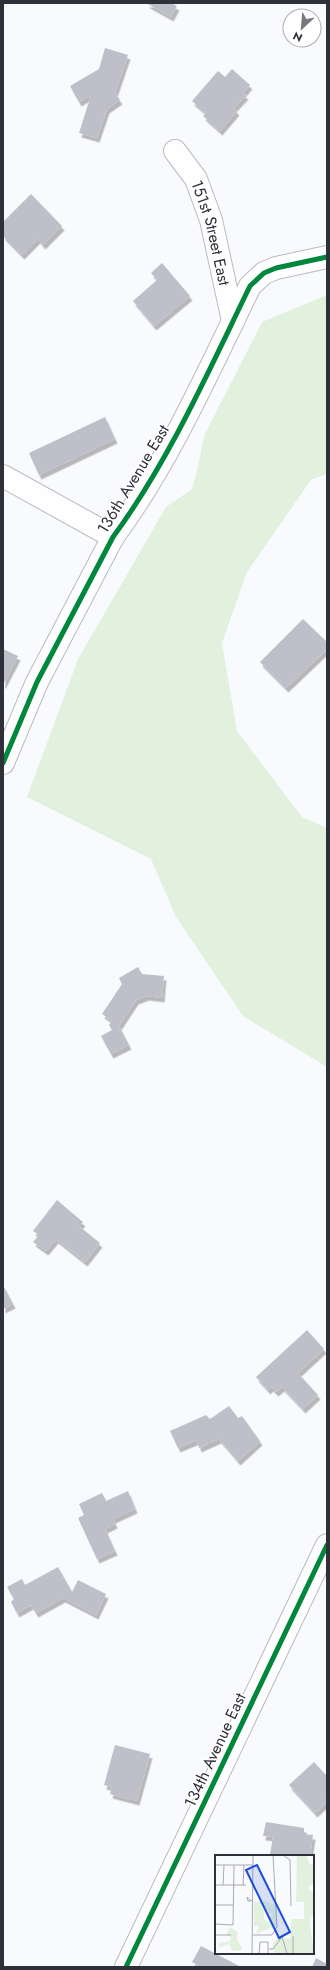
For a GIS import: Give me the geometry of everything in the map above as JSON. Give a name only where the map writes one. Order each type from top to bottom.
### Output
[{"type":"street","name":"151st Street East","points":[[175,151],[196,179],[210,220],[233,321]]},
{"type":"street","name":"136th Avenue East","points":[[3,762],[37,682],[113,537],[126,519],[178,430],[250,286],[264,273],[276,268],[327,257]]},
{"type":"street","points":[[3,476],[113,537]]},
{"type":"street","name":"134th Avenue East","points":[[126,1967],[327,1545]]},
{"type":"green space","points":[[327,295],[327,474],[311,480],[247,572],[222,643],[237,731],[302,817],[327,828],[327,1067],[243,1016],[176,917],[151,859],[27,797],[78,659],[166,507],[192,489],[204,436],[262,322]]},
{"type":"building","points":[[146,3],[171,3],[177,6],[171,17]]},
{"type":"building","points":[[105,48],[128,55],[115,93],[120,100],[107,109],[97,138],[79,133],[91,95],[79,102],[70,86],[99,69]]},
{"type":"building","points":[[232,69],[250,85],[243,93],[246,95],[234,108],[237,111],[220,131],[203,116],[206,113],[192,101],[218,71],[225,77]]},
{"type":"building","points":[[31,194],[62,226],[43,245],[38,239],[22,255],[3,236],[3,222]]},
{"type":"building","points":[[162,263],[190,296],[154,326],[133,301],[157,280],[151,273]]},
{"type":"building","points":[[105,417],[115,439],[39,475],[29,453]]},
{"type":"building","points":[[303,619],[327,642],[327,649],[286,688],[260,662]]},
{"type":"building","points":[[3,649],[18,656],[3,685]]},
{"type":"building","points":[[138,967],[142,974],[164,976],[162,998],[147,996],[136,1000],[119,1026],[129,1045],[111,1054],[101,1036],[112,1030],[109,1025],[112,1021],[102,1014],[122,984],[119,978]]},
{"type":"building","points":[[57,1200],[83,1222],[79,1226],[100,1243],[85,1262],[56,1239],[46,1251],[33,1242],[39,1235],[33,1231]]},
{"type":"building","points":[[3,1285],[13,1304],[3,1309]]},
{"type":"building","points":[[307,1330],[324,1349],[298,1373],[318,1395],[303,1409],[282,1387],[276,1392],[271,1387],[268,1390],[256,1377]]},
{"type":"building","points":[[229,1406],[238,1418],[242,1416],[260,1441],[238,1461],[219,1439],[199,1448],[197,1440],[178,1448],[170,1431],[206,1415],[210,1419]]},
{"type":"building","points":[[128,1491],[135,1509],[113,1519],[115,1524],[105,1529],[115,1551],[97,1559],[78,1518],[84,1515],[79,1504],[102,1493],[106,1501]]},
{"type":"building","points":[[58,1567],[72,1592],[78,1580],[106,1594],[96,1615],[63,1598],[36,1613],[31,1605],[17,1613],[11,1602],[14,1599],[7,1587],[22,1579],[25,1585]]},
{"type":"building","points":[[115,1745],[150,1754],[137,1801],[110,1794],[112,1787],[104,1785]]},
{"type":"building","points":[[314,1762],[327,1776],[327,1792],[324,1795],[327,1798],[327,1802],[315,1813],[289,1785]]},
{"type":"building","points":[[266,1822],[304,1828],[304,1834],[313,1835],[310,1855],[270,1854],[273,1837],[263,1836]]},
{"type":"building","points":[[201,1946],[241,1967],[201,1967],[192,1962]]},
{"type":"building","points":[[316,1958],[327,1964],[327,1967],[312,1967]]},
{"type":"cycle path","points":[[3,763],[37,682],[113,537],[152,478],[170,446],[250,286],[264,273],[276,268],[327,257]]},
{"type":"cycle path","points":[[126,1967],[327,1545]]}]
